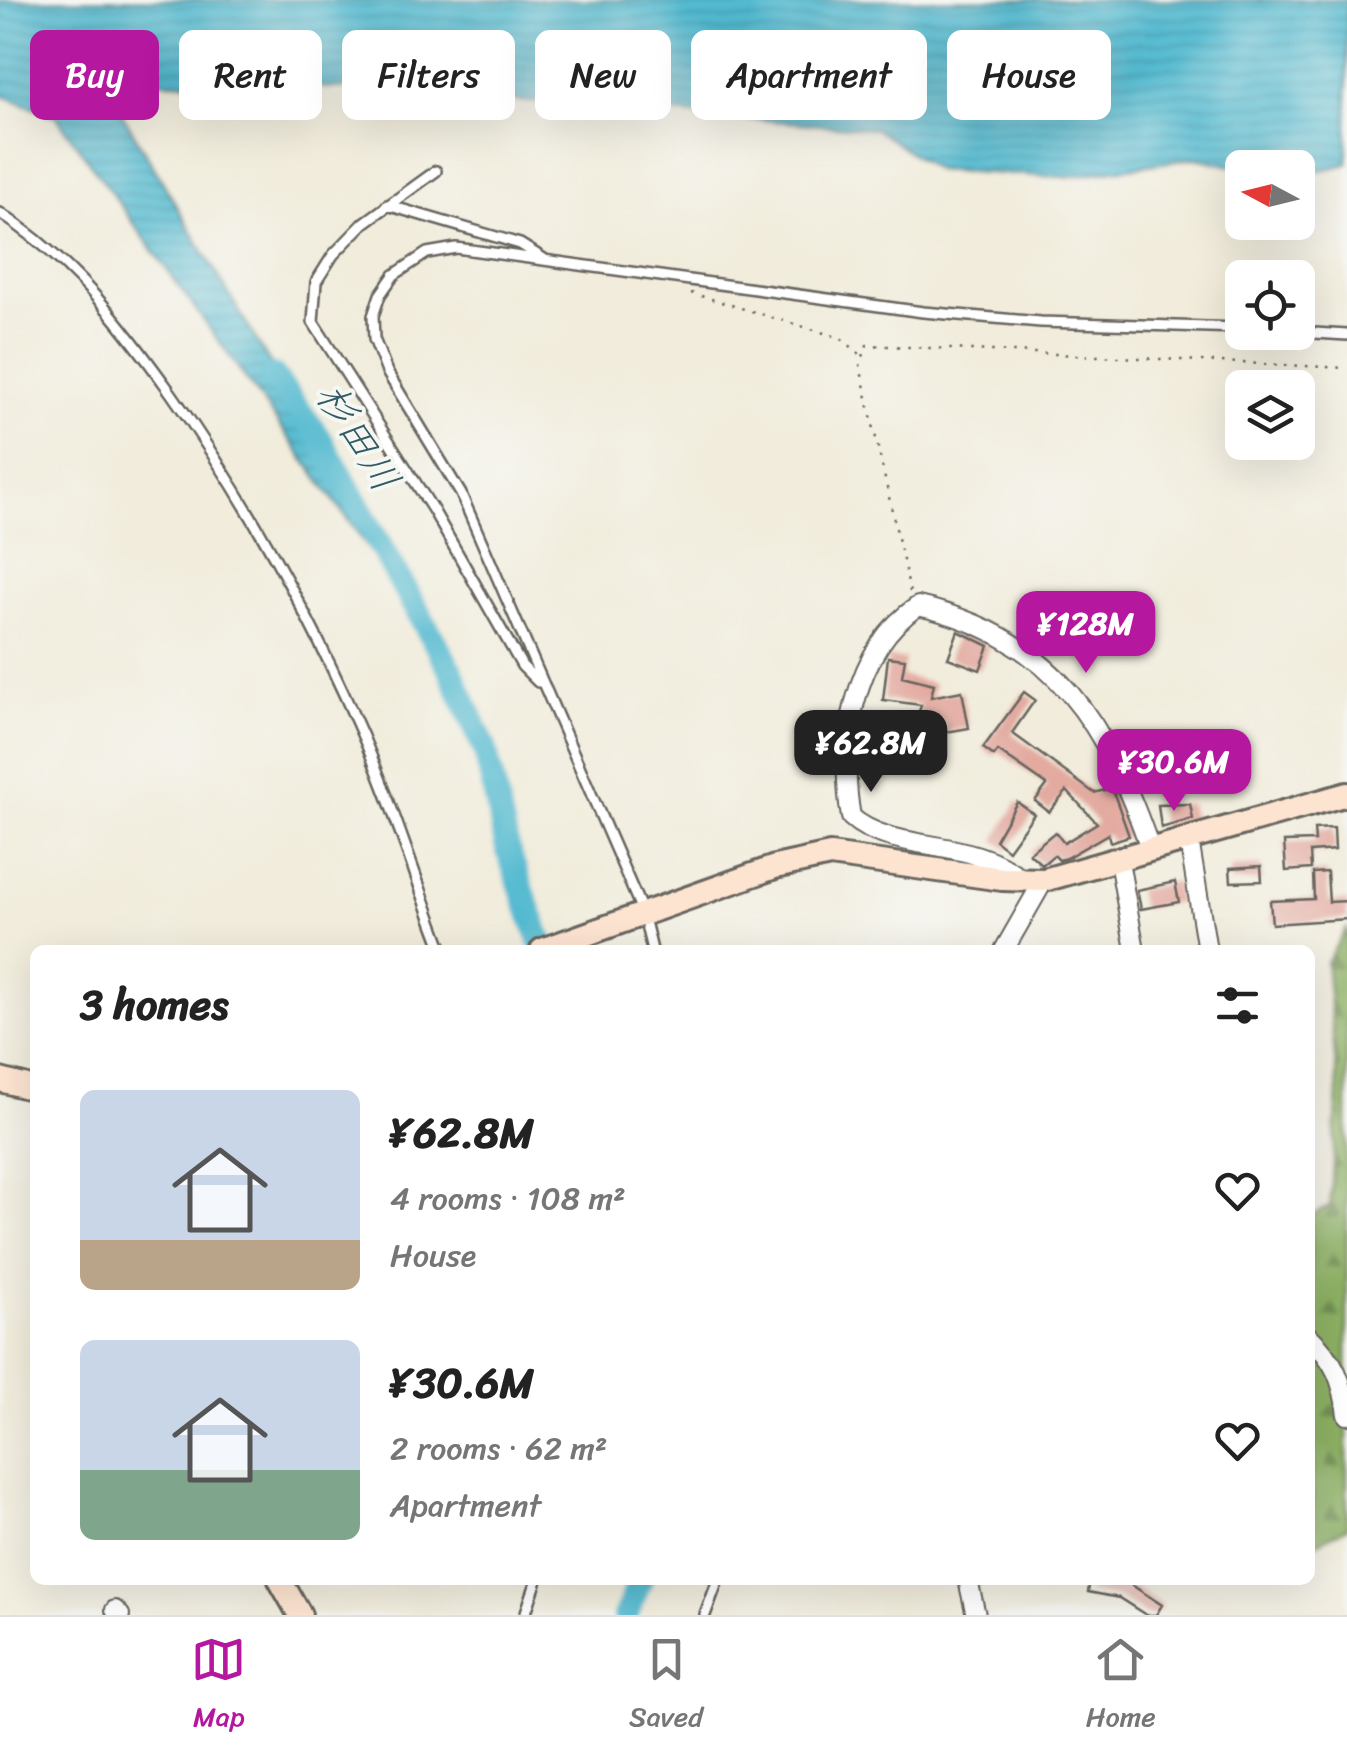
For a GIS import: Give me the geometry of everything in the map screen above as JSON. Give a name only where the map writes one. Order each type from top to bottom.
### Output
[{"type":"street","points":[[1033,880],[995,858],[876,831],[851,817],[846,788],[849,728],[866,670],[890,632],[918,606],[982,626],[1013,642],[1088,712],[1128,784],[1151,851]]},
{"type":"street","points":[[556,945],[775,867],[830,855],[1033,880],[1119,861],[1347,794]]},
{"type":"street","points":[[1189,840],[1205,945]]},
{"type":"street","points":[[1119,861],[1134,945]]},
{"type":"street","points":[[1006,945],[1033,880]]},
{"type":"street","points":[[0,1080],[30,1088]]},
{"type":"street","points":[[1315,1342],[1328,1354],[1343,1381],[1347,1415]]},
{"type":"street","points":[[283,1585],[300,1615]]},
{"type":"street","points":[[969,1585],[976,1615]]},
{"type":"lane","points":[[436,172],[387,205],[333,255],[316,282],[313,322],[432,510],[522,666],[543,687]]},
{"type":"lane","points":[[387,205],[520,244],[548,261]]},
{"type":"lane","points":[[0,213],[48,245],[120,321],[228,481],[285,576],[358,725],[441,945]]},
{"type":"lane","points":[[651,945],[644,913],[461,494],[380,356],[373,316],[380,294],[394,275],[426,252],[456,248],[942,313],[1225,327]]},
{"type":"lane","points":[[1315,333],[1347,335]]},
{"type":"lane","points":[[525,1615],[535,1585]]},
{"type":"lane","points":[[705,1615],[716,1585]]},
{"type":"path","points":[[673,278],[687,292],[841,338],[860,356],[908,589],[918,606]]},
{"type":"path","points":[[860,356],[867,346],[882,344],[1067,358],[1347,368]]},
{"type":"green space","points":[[1347,929],[1347,1527],[1315,1544],[1315,1214],[1330,1206],[1338,1091],[1326,962]]},
{"type":"water","points":[[0,0],[1347,0],[1347,164],[1315,172],[1315,150],[1225,150],[1225,164],[1196,158],[1065,177],[936,170],[875,129],[762,120],[927,120],[927,30],[691,30],[691,114],[671,113],[671,30],[535,30],[535,102],[515,100],[515,30],[342,30],[342,88],[322,87],[322,30],[179,30],[179,82],[159,82],[159,30],[30,30],[30,106],[0,95]]},
{"type":"water","points":[[59,120],[126,120],[429,632]]},
{"type":"building","points":[[958,631],[989,646],[980,670],[948,658]]},
{"type":"building","points":[[888,657],[905,659],[902,676],[934,684],[931,697],[962,691],[969,728],[946,732],[944,721],[918,715],[921,705],[883,700]]},
{"type":"building","points":[[1024,692],[1035,700],[1012,733],[1094,793],[1112,788],[1129,836],[1110,842],[1108,834],[1066,858],[1059,860],[1054,855],[1042,865],[1029,853],[1055,832],[1064,843],[1097,823],[1067,791],[1049,812],[1035,801],[1047,785],[998,751],[994,756],[983,748]]},
{"type":"building","points":[[1017,802],[1034,814],[1008,850],[995,840]]},
{"type":"building","points":[[1190,804],[1193,819],[1161,828],[1158,805]]},
{"type":"building","points":[[1334,828],[1335,850],[1310,852],[1311,869],[1286,871],[1284,842],[1315,841],[1314,829]]},
{"type":"building","points":[[1261,866],[1262,881],[1231,882],[1230,868]]},
{"type":"building","points":[[1327,872],[1329,902],[1347,901],[1347,919],[1272,924],[1270,901],[1314,899],[1313,873]]},
{"type":"building","points":[[1175,882],[1179,902],[1141,909],[1137,890]]},
{"type":"building","points":[[1089,1585],[1132,1585],[1162,1605],[1156,1615],[1146,1615],[1119,1598],[1088,1592]]},
{"type":"waterway","name":"杉田川","points":[[273,376],[319,437],[451,671],[485,749],[508,851],[542,945]]},
{"type":"waterway","name":"杉田川","points":[[626,1615],[638,1585]]}]
